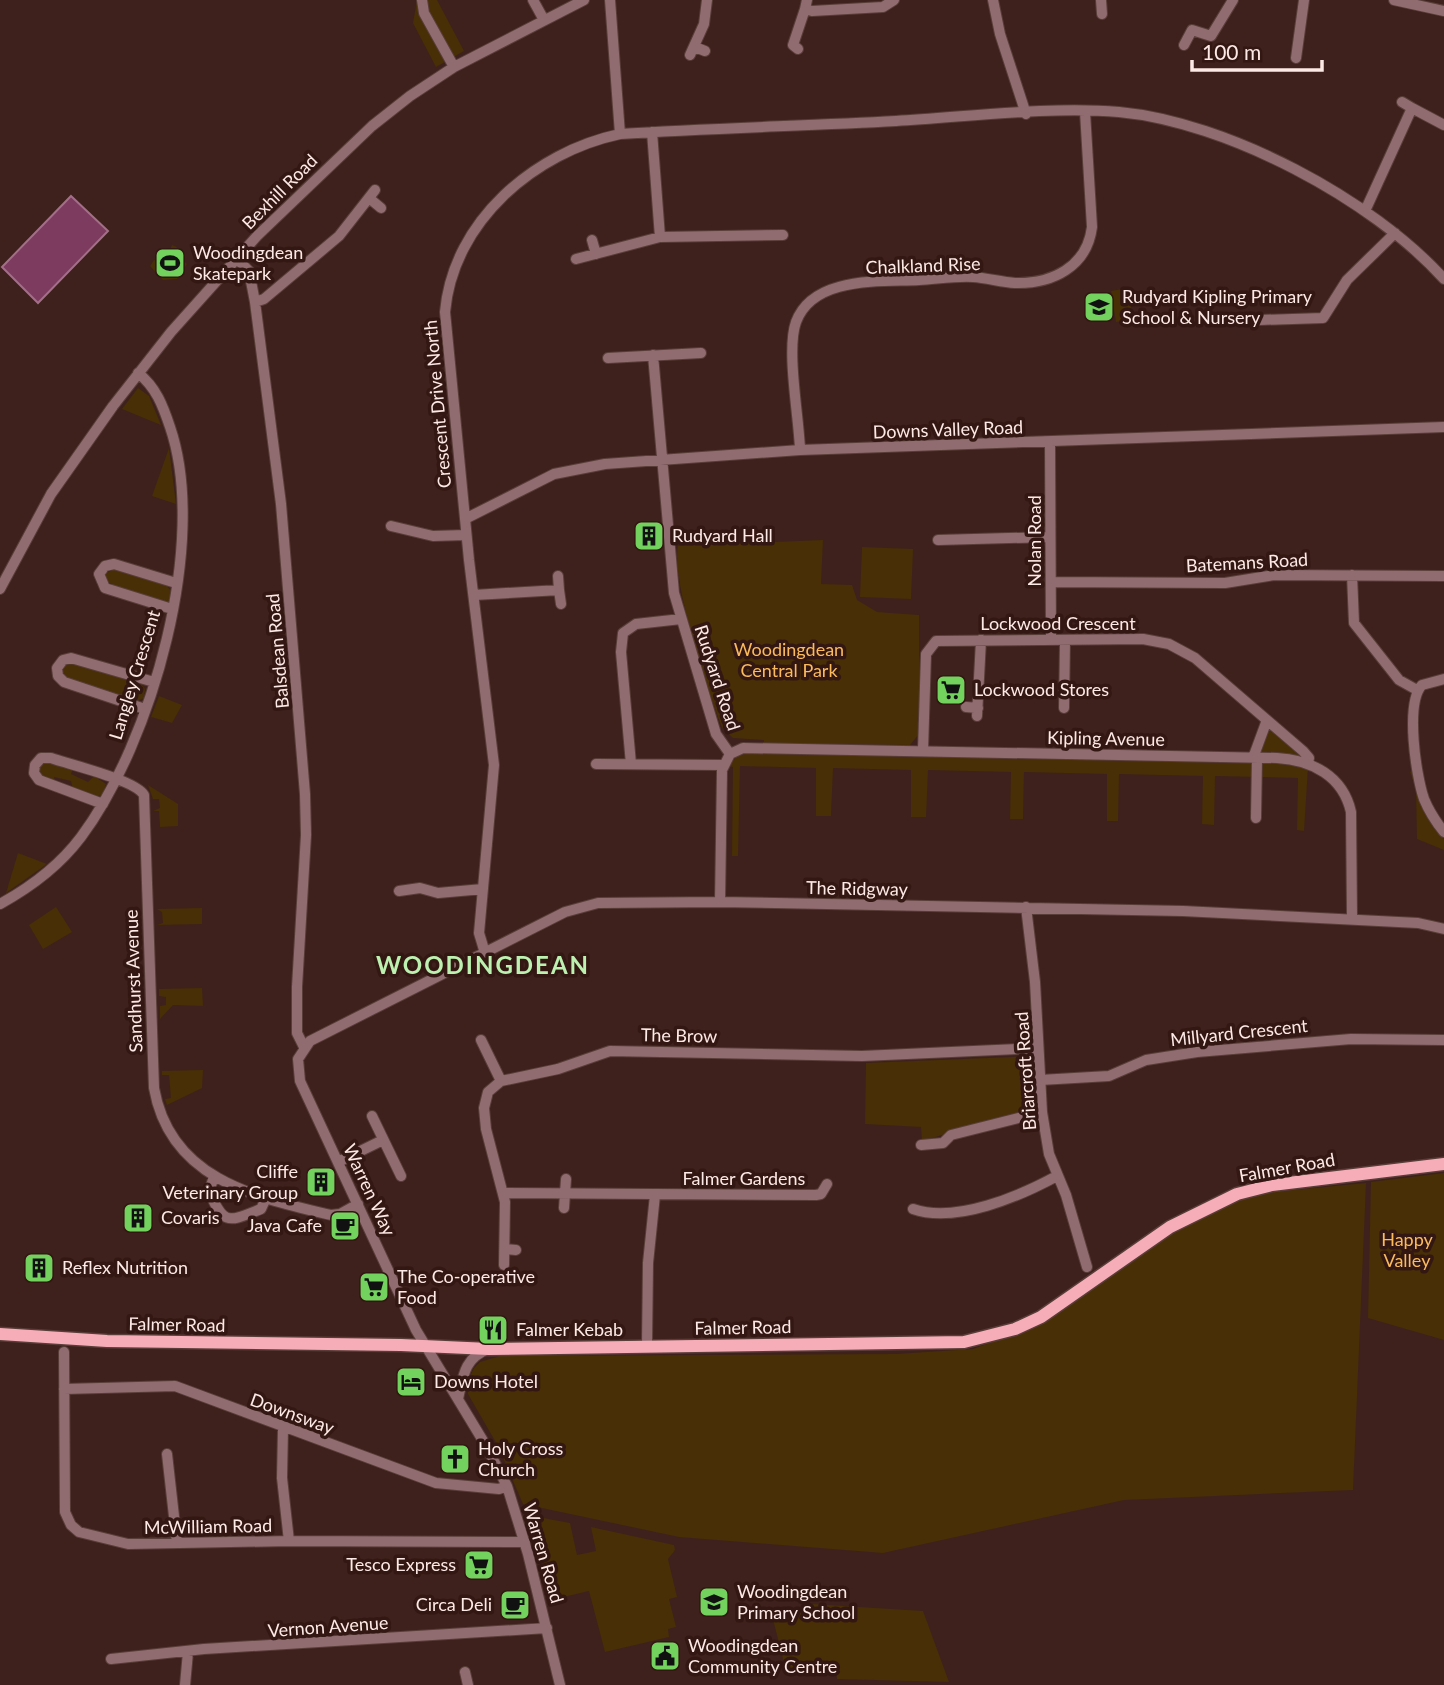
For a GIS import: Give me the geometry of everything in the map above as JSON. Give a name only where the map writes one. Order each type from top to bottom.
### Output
[{"type":"main road","name":"Falmer Road","points":[[0,1334],[107,1341],[489,1349],[924,1344],[979,1339],[1015,1329],[1041,1317],[1177,1223],[1237,1194],[1272,1185],[1444,1164]]},
{"type":"street","points":[[422,0],[424,13],[454,67]]},
{"type":"street","points":[[533,0],[544,20]]},
{"type":"street","name":"Bexhill Road","points":[[0,589],[51,495],[138,373],[236,258],[372,126],[454,67],[508,42],[584,0]]},
{"type":"street","points":[[610,0],[620,134]]},
{"type":"street","points":[[696,51],[704,24],[707,0]]},
{"type":"street","points":[[791,46],[806,5],[883,7],[894,0]]},
{"type":"street","points":[[993,0],[1000,34],[1026,114]]},
{"type":"street","points":[[1101,0],[1102,14]]},
{"type":"street","points":[[1184,45],[1192,30],[1211,36],[1233,0]]},
{"type":"street","points":[[1296,58],[1304,0]]},
{"type":"street","points":[[1394,0],[1444,11]]},
{"type":"street","points":[[1402,102],[1444,125]]},
{"type":"street","points":[[1366,211],[1412,108]]},
{"type":"street","name":"Crescent Drive North","points":[[485,953],[479,933],[494,765],[466,535],[445,324],[446,301],[455,273],[481,224],[524,177],[552,158],[580,144],[620,134],[1026,114],[1085,112],[1146,116],[1199,130],[1294,170],[1366,211],[1395,233],[1444,279]]},
{"type":"street","name":"Chalkland Rise","points":[[800,450],[793,336],[799,315],[813,300],[833,289],[856,284],[961,277],[1028,282],[1062,273],[1080,259],[1089,242],[1092,227],[1085,112]]},
{"type":"street","points":[[652,132],[660,237]]},
{"type":"street","points":[[255,302],[264,299],[340,236],[372,194],[381,208]]},
{"type":"street","points":[[1259,320],[1314,320],[1326,315],[1347,280],[1395,233]]},
{"type":"street","points":[[576,259],[660,237],[783,235]]},
{"type":"street","points":[[592,240],[596,254]]},
{"type":"street","name":"Balsdean Road","points":[[236,258],[249,271],[255,302],[281,508],[305,801],[297,987],[297,1033],[304,1047]]},
{"type":"street","points":[[608,358],[701,354]]},
{"type":"street","name":"Rudyard Road","points":[[653,355],[670,564],[681,619],[716,734],[730,754],[723,765]]},
{"type":"street","name":"Langley Crescent","points":[[0,904],[36,881],[62,859],[80,838],[103,804],[116,778],[154,682],[172,609],[183,514],[179,457],[155,391],[138,373]]},
{"type":"street","name":"Downs Valley Road","points":[[465,519],[559,472],[584,466],[800,450],[1444,427]]},
{"type":"street","name":"Nolan Road","points":[[1050,443],[1051,640]]},
{"type":"street","points":[[398,531],[433,536],[466,535]]},
{"type":"street","points":[[938,540],[1050,537]]},
{"type":"street","points":[[953,540],[953,552]]},
{"type":"street","points":[[172,609],[105,588],[100,582],[99,574],[105,566],[114,564],[176,583]]},
{"type":"street","name":"Batemans Road","points":[[1051,582],[1225,583],[1274,575],[1444,576]]},
{"type":"street","points":[[1352,575],[1354,624],[1399,680],[1417,690]]},
{"type":"street","points":[[558,576],[561,604]]},
{"type":"street","points":[[474,595],[559,590]]},
{"type":"street","points":[[631,764],[621,652],[623,633],[636,624],[681,619]]},
{"type":"street","name":"Lockwood Crescent","points":[[923,750],[928,649],[938,640],[1143,639],[1176,647],[1195,658],[1310,758],[1308,763]]},
{"type":"street","points":[[966,707],[978,712],[981,640]]},
{"type":"street","points":[[1064,708],[1065,640]]},
{"type":"street","points":[[145,709],[64,682],[58,676],[57,668],[63,660],[71,658],[154,682]]},
{"type":"street","points":[[1444,679],[1425,683],[1417,690],[1413,712],[1419,778],[1427,805],[1444,832]]},
{"type":"street","points":[[1256,818],[1255,758],[1267,720]]},
{"type":"street","name":"Kipling Avenue","points":[[730,754],[747,747],[1255,758],[1308,763],[1336,782],[1349,805],[1352,918]]},
{"type":"street","points":[[103,804],[41,781],[35,776],[35,765],[40,759],[48,757],[116,778]]},
{"type":"street","points":[[596,764],[723,765],[720,902]]},
{"type":"street","name":"Sandhurst Avenue","points":[[116,778],[138,788],[145,798],[150,1017],[157,1103],[180,1146],[214,1177],[266,1198],[331,1215],[340,1214],[358,1205]]},
{"type":"street","points":[[406,893],[483,889]]},
{"type":"street","name":"The Ridgway","points":[[304,1047],[579,906],[720,902],[1026,908],[1352,918],[1418,923],[1444,929]]},
{"type":"street","name":"Briarcroft Road","points":[[1026,908],[1035,982],[1042,1112],[1049,1154],[1087,1267]]},
{"type":"street","points":[[481,1040],[501,1081],[488,1091],[484,1108],[486,1129],[503,1193],[510,1250],[504,1265]]},
{"type":"street","name":"Millyard Crescent","points":[[1040,1080],[1109,1076],[1146,1059],[1197,1052],[1329,1040],[1444,1040]]},
{"type":"street","name":"Warren Way","points":[[304,1047],[297,1063],[300,1081],[424,1346]]},
{"type":"street","name":"The Brow","points":[[501,1081],[558,1069],[610,1051],[862,1056],[1038,1048]]},
{"type":"street","points":[[921,1145],[944,1148],[951,1135],[1042,1112]]},
{"type":"street","points":[[372,1116],[401,1175]]},
{"type":"street","points":[[338,1162],[383,1140]]},
{"type":"street","points":[[913,1209],[923,1213],[983,1207],[1057,1176]]},
{"type":"street","points":[[214,1177],[209,1191],[220,1215],[226,1219],[236,1219],[261,1209],[266,1198]]},
{"type":"street","points":[[564,1208],[566,1179]]},
{"type":"street","name":"Falmer Gardens","points":[[503,1193],[816,1195],[821,1194],[827,1184]]},
{"type":"street","points":[[648,1346],[648,1263],[655,1195]]},
{"type":"street","name":"Warren Road","points":[[424,1346],[458,1399],[507,1486],[525,1542],[560,1685]]},
{"type":"street","points":[[458,1399],[467,1365],[477,1354],[489,1349]]},
{"type":"street","name":"McWilliam Road","points":[[64,1352],[64,1508],[71,1525],[82,1533],[122,1544],[289,1541],[525,1542]]},
{"type":"street","name":"Downsway","points":[[64,1389],[173,1386],[436,1483],[499,1489],[507,1486]]},
{"type":"street","points":[[283,1428],[282,1478],[289,1541]]},
{"type":"street","points":[[167,1454],[177,1543]]},
{"type":"street","name":"Vernon Avenue","points":[[111,1659],[547,1628]]},
{"type":"street","points":[[185,1685],[188,1653]]},
{"type":"street","points":[[465,1672],[468,1685]]},
{"type":"green space","points":[[417,0],[437,0],[464,51],[436,67],[413,23]]},
{"type":"green space","name":"Woodingdean Skatepark","points":[[172,245],[177,247],[172,259],[179,251],[183,254],[174,266],[184,261],[187,264],[177,279],[163,280],[150,266],[154,260],[164,263]]},
{"type":"green space","points":[[1128,288],[1133,320],[1116,322],[1111,291]]},
{"type":"green space","points":[[138,388],[149,396],[161,425],[122,409]]},
{"type":"green space","points":[[169,448],[176,504],[152,496]]},
{"type":"green space","name":"Woodingdean Central Park","points":[[823,540],[821,584],[852,585],[857,600],[877,612],[919,615],[919,734],[910,745],[764,743],[764,740],[733,738],[722,727],[685,609],[677,562],[678,546]]},
{"type":"green space","points":[[862,547],[913,549],[911,599],[860,597]]},
{"type":"green space","points":[[114,568],[166,585],[171,591],[171,598],[166,603],[108,587],[103,576]]},
{"type":"green space","points":[[73,662],[142,685],[145,689],[144,698],[135,702],[64,678],[60,667]]},
{"type":"green space","points":[[159,696],[182,705],[172,723],[151,717]]},
{"type":"green space","points":[[1267,720],[1308,763],[1253,753]]},
{"type":"green space","points":[[748,753],[1293,764],[1308,768],[1304,831],[1297,830],[1298,778],[1215,776],[1214,825],[1202,824],[1203,776],[1119,774],[1118,821],[1107,821],[1107,774],[1024,772],[1023,819],[1010,819],[1011,772],[928,770],[926,817],[911,817],[911,770],[833,768],[831,816],[816,816],[816,768],[740,766],[738,856],[732,856],[733,767],[729,766],[736,757]]},
{"type":"green space","points":[[47,761],[73,769],[71,774],[88,782],[94,776],[106,784],[103,794],[97,797],[73,790],[71,781],[54,777],[55,784],[39,776],[38,766]]},
{"type":"green space","points":[[1415,769],[1420,800],[1444,839],[1444,850],[1417,839],[1416,789],[1410,772]]},
{"type":"green space","points":[[148,785],[178,804],[178,826],[160,827],[159,811],[153,811],[160,808],[159,799],[153,799]]},
{"type":"green space","points":[[18,853],[47,864],[6,893]]},
{"type":"green space","points":[[56,907],[72,932],[43,949],[29,925]]},
{"type":"green space","points":[[202,908],[202,924],[157,925],[163,923],[162,912],[157,909]]},
{"type":"green space","points":[[202,988],[203,1006],[173,1005],[160,1019],[160,1006],[166,1005],[166,997],[159,996],[159,989]]},
{"type":"green space","points":[[1035,1056],[1037,1096],[1029,1109],[922,1141],[921,1127],[865,1124],[866,1063]]},
{"type":"green space","points":[[203,1070],[202,1088],[167,1105],[165,1099],[171,1098],[169,1075],[162,1075],[162,1071]]},
{"type":"green space","name":"Happy Valley","points":[[1444,1173],[1444,1340],[1368,1318],[1371,1182]]},
{"type":"green space","points":[[1366,1183],[1353,1490],[1124,1500],[883,1553],[679,1537],[523,1504],[498,1446],[468,1394],[468,1381],[474,1368],[480,1362],[500,1356],[896,1354],[973,1349],[1037,1326],[1155,1243],[1223,1205],[1253,1194]]},
{"type":"green space","points":[[538,1517],[570,1523],[577,1555],[596,1551],[591,1527],[674,1545],[675,1550],[668,1559],[677,1597],[669,1599],[676,1627],[668,1629],[669,1637],[605,1652],[589,1591],[551,1600],[531,1520]]},
{"type":"green space","points":[[812,1604],[923,1611],[949,1682],[837,1679],[836,1671],[785,1667],[772,1615]]},
{"type":"shaded area","points":[[71,196],[108,231],[38,303],[2,267]]},
{"type":"place","name":"Woodingdean Skatepark","points":[[170,263]]},
{"type":"place","name":"Rudyard Kipling Primary School & Nursery","points":[[1099,307]]},
{"type":"place","name":"Rudyard Hall","points":[[649,536]]},
{"type":"place","name":"Lockwood Stores","points":[[951,690]]},
{"type":"place","name":"Cliffe Veterinary Group","points":[[321,1182]]},
{"type":"place","name":"Covaris","points":[[138,1218]]},
{"type":"place","name":"Java Cafe","points":[[345,1226]]},
{"type":"place","name":"Reflex Nutrition","points":[[39,1268]]},
{"type":"place","name":"The Co-operative Food","points":[[374,1287]]},
{"type":"place","name":"Falmer Kebab","points":[[493,1330]]},
{"type":"place","name":"Downs Hotel","points":[[411,1382]]},
{"type":"place","name":"Holy Cross Church","points":[[455,1459]]},
{"type":"place","name":"Tesco Express","points":[[479,1565]]},
{"type":"place","name":"Woodingdean Primary School","points":[[714,1602]]},
{"type":"place","name":"Circa Deli","points":[[515,1605]]},
{"type":"place","name":"Woodingdean Community Centre","points":[[665,1656]]},
{"type":"district","name":"WOODINGDEAN","points":[[483,966]]}]
